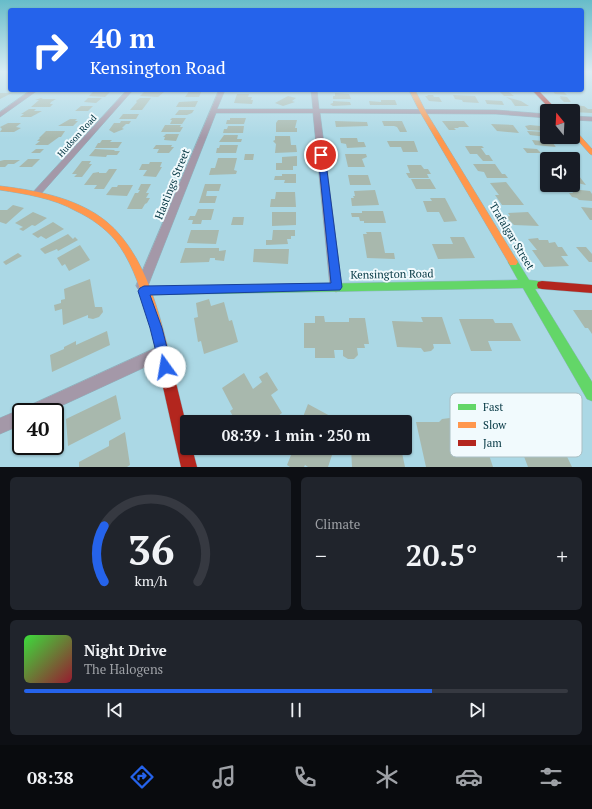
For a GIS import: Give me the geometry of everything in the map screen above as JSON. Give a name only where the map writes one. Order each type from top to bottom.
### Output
[{"type":"street","points":[[0,115],[30,94]]},
{"type":"street","name":"Hudson Road","points":[[37,193],[127,94]]},
{"type":"street","name":"Hastings Street","points":[[143,288],[221,94]]},
{"type":"street","points":[[314,94],[336,287]]},
{"type":"street","name":"Trafalgar Street","points":[[414,94],[423,112],[592,394]]},
{"type":"street","points":[[539,94],[549,104]]},
{"type":"street","points":[[214,111],[496,112],[540,115]]},
{"type":"street","points":[[580,118],[592,119]]},
{"type":"street","points":[[580,139],[592,153]]},
{"type":"street","points":[[0,188],[37,193],[74,206],[105,225],[117,237],[130,254],[156,328],[189,467]]},
{"type":"street","name":"Kensington Road","points":[[143,288],[526,284],[592,288]]},
{"type":"street","points":[[51,403],[162,352]]},
{"type":"street","points":[[0,426],[12,421]]},
{"type":"building","points":[[0,94],[10,94],[0,99]]},
{"type":"building","points":[[91,94],[108,94],[105,97],[89,96]]},
{"type":"building","points":[[142,94],[162,94],[158,97],[140,96]]},
{"type":"building","points":[[187,94],[200,94],[199,97],[185,97]]},
{"type":"building","points":[[237,94],[249,94],[248,97],[252,97],[251,100],[253,100],[252,104],[234,103]]},
{"type":"building","points":[[335,94],[349,94],[351,99],[333,99],[333,96],[335,96]]},
{"type":"building","points":[[502,94],[511,94],[514,96],[504,96]]},
{"type":"building","points":[[427,95],[439,97],[442,102],[429,101],[425,96],[428,96]]},
{"type":"building","points":[[453,95],[475,96],[479,103],[463,102],[462,100],[455,99]]},
{"type":"building","points":[[288,96],[296,98],[292,101],[295,102],[283,106],[275,103]]},
{"type":"building","points":[[560,96],[567,97],[571,102],[564,102],[559,97],[561,98]]},
{"type":"building","points":[[506,97],[521,101],[529,106],[515,106],[511,100]]},
{"type":"building","points":[[41,98],[56,99],[51,102],[50,104],[53,104],[50,107],[31,107],[39,100],[35,100]]},
{"type":"building","points":[[88,98],[102,98],[96,103],[84,102]]},
{"type":"building","points":[[140,98],[151,98],[142,110],[130,110],[137,102],[136,101]]},
{"type":"building","points":[[381,100],[395,100],[397,105],[370,105],[369,101],[381,102]]},
{"type":"building","points":[[485,100],[502,101],[504,105],[487,104]]},
{"type":"building","points":[[198,101],[195,107],[176,107],[179,102]]},
{"type":"building","points":[[333,101],[350,102],[351,105],[333,106],[330,104],[333,103]]},
{"type":"building","points":[[81,106],[93,106],[88,111],[75,111]]},
{"type":"building","points":[[580,106],[592,109],[592,113],[580,112]]},
{"type":"building","points":[[29,109],[36,109],[34,111],[42,111],[31,117],[20,117],[24,114],[21,114]]},
{"type":"building","points":[[179,110],[194,110],[192,113],[187,115],[175,115]]},
{"type":"building","points":[[123,114],[139,114],[136,119],[119,119]]},
{"type":"building","points":[[172,118],[186,118],[182,124],[170,124],[172,120],[170,120]]},
{"type":"building","points":[[230,118],[246,118],[244,124],[226,124],[227,120],[230,120]]},
{"type":"building","points":[[70,119],[77,119],[75,121],[78,121],[73,126],[58,126]]},
{"type":"building","points":[[278,120],[297,120],[295,128],[297,128],[297,132],[276,132],[276,123]]},
{"type":"building","points":[[121,121],[131,121],[122,128],[124,129],[114,133],[109,130],[114,123],[120,123]]},
{"type":"building","points":[[335,121],[367,122],[368,126],[336,127]]},
{"type":"building","points":[[382,121],[402,121],[407,132],[400,132],[397,127],[394,126],[384,126]]},
{"type":"building","points":[[442,121],[464,121],[469,127],[458,127],[459,128],[454,128],[456,130],[449,130]]},
{"type":"building","points":[[8,123],[21,123],[16,127],[21,128],[14,132],[0,132],[2,129],[0,127]]},
{"type":"building","points":[[491,124],[513,125],[519,133],[497,131]]},
{"type":"building","points":[[165,125],[181,125],[180,127],[183,127],[180,132],[161,132]]},
{"type":"building","points":[[228,126],[244,126],[243,133],[223,133],[224,129],[227,129]]},
{"type":"building","points":[[525,126],[540,126],[540,131],[528,130]]},
{"type":"building","points":[[46,131],[65,131],[61,137],[48,145],[35,145],[40,141],[37,141]]},
{"type":"building","points":[[527,131],[540,132],[540,136],[530,135]]},
{"type":"building","points":[[166,134],[179,134],[176,141],[164,140],[165,137],[163,137]]},
{"type":"building","points":[[224,135],[238,135],[237,139],[242,139],[241,142],[219,142]]},
{"type":"building","points":[[275,136],[290,136],[291,145],[296,145],[297,152],[275,153],[276,144],[273,141],[275,140]]},
{"type":"building","points":[[340,138],[357,138],[358,142],[364,142],[366,147],[347,148],[346,144],[341,143]]},
{"type":"building","points":[[102,140],[122,142],[118,148],[95,148]]},
{"type":"building","points":[[532,140],[540,141],[540,144],[554,144],[556,147],[535,145]]},
{"type":"building","points":[[387,141],[414,141],[418,152],[403,152],[401,147],[390,147]]},
{"type":"building","points":[[156,145],[172,145],[171,147],[174,147],[169,153],[157,153],[159,149],[153,149]]},
{"type":"building","points":[[220,145],[238,145],[236,153],[216,153],[217,148],[219,148]]},
{"type":"building","points":[[465,146],[482,146],[484,148],[481,148],[486,155],[489,155],[493,161],[483,161],[477,154],[470,154]]},
{"type":"building","points":[[523,148],[537,149],[540,152],[540,153],[527,153]]},
{"type":"building","points":[[36,149],[44,149],[40,153],[31,153]]},
{"type":"building","points":[[95,149],[120,151],[117,155],[107,155],[106,157],[89,156]]},
{"type":"building","points":[[245,154],[254,154],[253,160],[244,160]]},
{"type":"building","points":[[345,154],[366,154],[367,157],[362,159],[365,167],[348,167]]},
{"type":"building","points":[[297,156],[297,166],[293,166],[293,170],[276,170],[276,163],[282,163],[282,157]]},
{"type":"building","points":[[218,158],[237,158],[234,170],[237,171],[236,174],[209,175],[211,168],[215,168]]},
{"type":"building","points":[[28,159],[40,159],[32,167],[19,167]]},
{"type":"building","points":[[20,160],[14,164],[8,164],[5,167],[0,167],[0,161]]},
{"type":"building","points":[[82,161],[91,161],[89,164],[92,164],[82,177],[74,177],[77,174],[72,174]]},
{"type":"building","points":[[150,162],[162,162],[160,167],[162,167],[156,177],[143,176],[147,170],[139,170],[142,164],[149,164]]},
{"type":"building","points":[[473,164],[495,164],[502,174],[505,174],[508,178],[487,178],[484,172],[478,171]]},
{"type":"building","points":[[407,165],[421,165],[424,169],[428,169],[431,174],[427,174],[429,178],[409,178],[406,173],[410,173]]},
{"type":"building","points":[[109,169],[117,169],[104,189],[94,189],[97,185],[84,185],[93,173],[106,173]]},
{"type":"building","points":[[282,174],[296,174],[296,183],[284,183],[285,180],[274,180],[275,176],[282,176]]},
{"type":"building","points":[[348,175],[368,175],[371,185],[350,185]]},
{"type":"building","points":[[580,177],[586,185],[580,184]]},
{"type":"building","points":[[411,179],[430,179],[436,189],[416,189]]},
{"type":"building","points":[[506,182],[524,205],[502,205],[495,195],[499,195],[490,183]]},
{"type":"building","points":[[141,184],[151,184],[146,193],[149,193],[146,198],[150,198],[142,209],[127,209],[135,193],[138,193],[140,190],[138,190]]},
{"type":"building","points":[[205,184],[221,184],[219,191],[207,191],[206,196],[217,196],[215,203],[199,203]]},
{"type":"building","points":[[118,185],[133,185],[127,196],[106,195],[112,187],[117,187]]},
{"type":"building","points":[[375,190],[379,205],[352,206],[351,198],[354,198],[353,196],[355,196],[354,191]]},
{"type":"building","points":[[580,190],[590,191],[592,194],[592,201],[579,200],[572,197],[569,193],[580,192]]},
{"type":"building","points":[[276,192],[295,192],[296,207],[270,207],[271,199],[275,199]]},
{"type":"building","points":[[430,198],[445,198],[457,221],[444,222],[439,212],[427,212],[423,201],[432,201]]},
{"type":"building","points":[[13,205],[24,208],[6,224],[0,222],[0,210],[7,210]]},
{"type":"building","points":[[581,207],[592,208],[592,220],[590,220]]},
{"type":"building","points":[[198,209],[214,209],[211,220],[202,220],[201,224],[192,224],[193,220],[188,220],[190,216],[195,216]]},
{"type":"building","points":[[362,211],[383,211],[386,223],[364,223],[364,221],[360,221],[359,217],[352,217],[351,213],[362,213]]},
{"type":"building","points":[[33,212],[47,218],[35,226],[32,225],[23,231],[19,229],[23,227],[15,223]]},
{"type":"building","points":[[272,212],[296,212],[296,225],[272,226]]},
{"type":"building","points":[[528,212],[539,226],[514,225],[506,217],[510,216],[508,213]]},
{"type":"building","points":[[233,217],[244,217],[243,225],[231,225]]},
{"type":"building","points":[[53,222],[64,229],[46,239],[41,236],[38,238],[32,234]]},
{"type":"building","points":[[191,230],[219,230],[216,244],[187,243]]},
{"type":"building","points":[[273,230],[295,230],[295,236],[291,236],[291,239],[287,239],[288,244],[266,245],[266,240],[272,240]]},
{"type":"building","points":[[366,232],[381,232],[385,253],[394,253],[395,259],[367,258],[363,234],[367,234]]},
{"type":"building","points":[[68,234],[73,239],[75,237],[78,240],[58,251],[57,249],[45,254],[40,249]]},
{"type":"building","points":[[450,237],[464,237],[475,258],[438,259],[432,244],[453,244]]},
{"type":"building","points":[[538,238],[539,240],[548,240],[549,243],[555,242],[558,247],[562,247],[568,256],[561,256],[569,266],[544,267],[532,250],[537,250],[528,239]]},
{"type":"building","points":[[80,245],[90,260],[69,271],[65,264],[62,266],[57,258]]},
{"type":"building","points":[[576,247],[586,247],[592,254],[592,262],[589,262]]},
{"type":"building","points":[[185,248],[219,248],[219,251],[226,250],[224,261],[210,258],[209,262],[180,263]]},
{"type":"building","points":[[254,249],[289,249],[288,264],[253,262]]},
{"type":"building","points":[[18,253],[22,256],[6,265],[3,262]]},
{"type":"building","points":[[90,279],[95,307],[102,307],[103,312],[99,317],[93,319],[88,318],[88,315],[63,325],[62,309],[55,311],[54,305],[61,303],[61,300],[65,299],[64,289]]},
{"type":"building","points":[[209,299],[211,306],[224,302],[229,321],[232,320],[238,342],[204,354],[201,341],[198,342],[194,318],[198,317],[196,303]]},
{"type":"building","points":[[573,310],[592,310],[592,334],[588,328],[585,328]]},
{"type":"building","points":[[315,316],[324,316],[325,322],[349,322],[349,318],[365,318],[369,344],[364,344],[365,348],[357,348],[358,355],[354,359],[348,359],[343,356],[343,350],[334,350],[335,358],[315,358],[315,348],[304,348],[304,323],[315,323]]},
{"type":"building","points":[[421,317],[442,317],[451,344],[433,344],[434,348],[431,351],[424,352],[421,348],[397,347],[392,321],[423,322]]},
{"type":"building","points":[[459,319],[493,319],[495,323],[512,323],[521,341],[488,341],[492,351],[471,351]]},
{"type":"building","points":[[107,331],[110,345],[52,372],[50,355],[64,349],[64,347],[76,341],[76,345]]},
{"type":"building","points":[[267,372],[278,390],[271,395],[282,413],[279,415],[232,415],[230,411],[233,409],[222,388],[244,373],[253,389],[262,382],[259,377]]},
{"type":"building","points":[[116,395],[121,419],[68,446],[66,419]]},
{"type":"building","points":[[308,404],[328,415],[304,415]]},
{"type":"building","points":[[450,418],[450,457],[490,457],[493,467],[426,467],[416,422],[439,422],[442,419]]},
{"type":"building","points":[[125,432],[130,465],[127,467],[79,467],[79,462],[109,446],[109,441]]},
{"type":"building","points":[[291,455],[332,455],[328,467],[308,467],[305,465],[304,467],[290,467],[287,465]]},
{"type":"building","points":[[351,455],[402,455],[405,467],[352,467]]},
{"type":"building","points":[[524,457],[567,457],[572,467],[528,467]]},
{"type":"traffic: fast","points":[[513,262],[592,394]]},
{"type":"traffic: fast","points":[[144,291],[527,284],[542,285]]},
{"type":"traffic: slow","points":[[414,94],[423,112],[513,262]]},
{"type":"traffic: slow","points":[[580,139],[592,153]]},
{"type":"traffic: slow","points":[[0,188],[32,193],[64,202],[93,217],[106,226],[118,238],[128,252],[137,269],[151,309],[170,387]]},
{"type":"traffic: jam","points":[[539,94],[548,104]]},
{"type":"traffic: jam","points":[[542,285],[592,289]]},
{"type":"traffic: jam","points":[[170,387],[189,467]]},
{"type":"route","points":[[165,367],[156,328],[144,291],[336,287],[321,155]]}]
